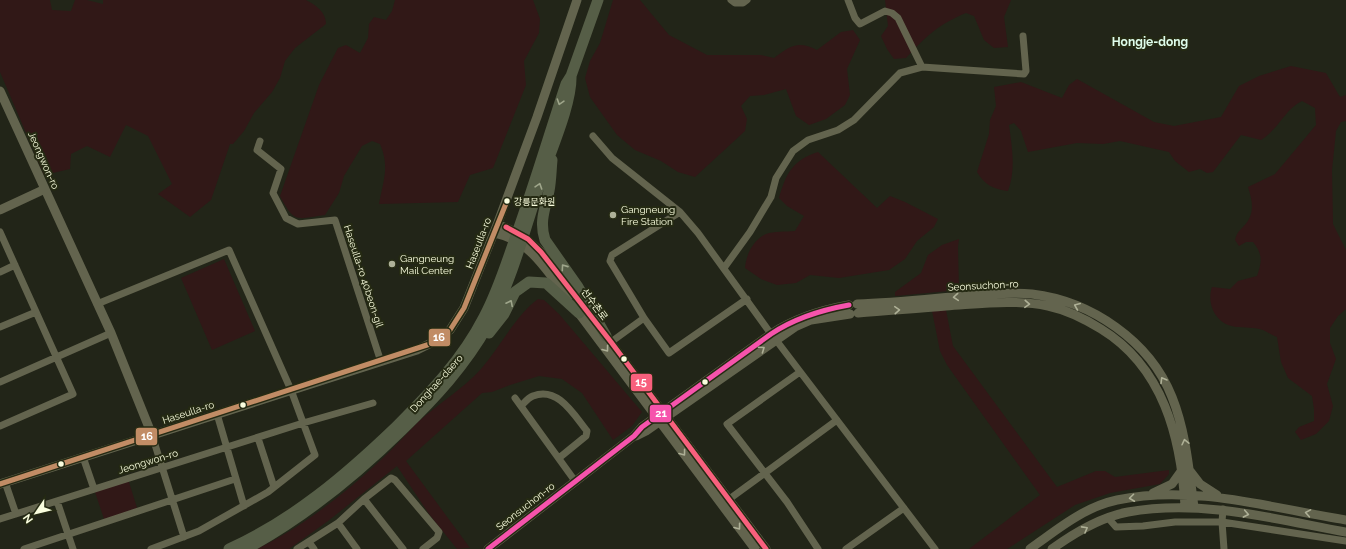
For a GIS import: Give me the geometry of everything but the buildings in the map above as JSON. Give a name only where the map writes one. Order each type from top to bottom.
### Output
[{"type":"main road","name":"Donghae-daero","points":[[524,223],[566,84],[571,76],[598,0]]},
{"type":"main road","name":"Donghae-daero","points":[[246,549],[308,512],[347,481],[428,404],[449,382],[469,356],[499,302],[524,223],[572,87],[571,76]]},
{"type":"main road","points":[[554,139],[549,190],[542,218],[543,232],[546,240],[578,288],[609,339]]},
{"type":"main road","name":"Donghae-daero","points":[[229,549],[270,528],[326,491],[367,455],[423,400],[453,367],[475,334],[493,300],[516,247]]},
{"type":"main road","points":[[469,356],[504,314],[516,292],[529,282],[546,283],[579,313]]},
{"type":"street","name":"Haseulla-ro","points":[[3,483],[381,362],[430,344],[450,330],[464,308],[496,229],[577,0]]},
{"type":"street","points":[[731,0],[743,3],[747,0]]},
{"type":"street","points":[[848,0],[855,18],[860,24],[878,13],[885,11],[892,13],[898,18],[922,67]]},
{"type":"street","points":[[724,268],[750,232],[771,197],[776,178],[793,151],[808,140],[838,130],[846,125],[900,73],[922,67],[1024,74],[1026,71],[1023,36]]},
{"type":"street","name":"Jeongwon-ro","points":[[0,90],[111,333],[152,435]]},
{"type":"street","points":[[593,136],[612,158],[680,212],[724,268],[773,337],[935,549]]},
{"type":"street","name":"Haseulla-ro 40beon-gil","points":[[260,141],[257,150],[276,163],[281,169],[273,193],[286,218],[298,224],[335,220],[381,362]]},
{"type":"street","points":[[0,210],[45,189]]},
{"type":"street","points":[[680,212],[612,255],[610,261],[644,318],[668,353],[747,299]]},
{"type":"street","name":"선수촌로","points":[[496,229],[511,228],[534,244],[609,339],[661,417]]},
{"type":"street","name":"선수촌로","points":[[496,229],[531,251],[661,417]]},
{"type":"street","points":[[0,232],[74,394],[0,426]]},
{"type":"street","points":[[97,304],[229,250],[291,390],[315,455],[274,487],[244,506],[199,531],[151,549]]},
{"type":"street","points":[[0,272],[15,265]]},
{"type":"street","name":"Seonsuchon-ro","points":[[488,549],[634,436],[646,431],[661,417],[773,337],[784,325],[814,312],[854,309],[996,303],[1031,304],[1068,312],[1109,329],[1147,372],[1174,417],[1186,470],[1189,506]]},
{"type":"street","points":[[0,327],[36,312]]},
{"type":"street","points":[[609,339],[644,318]]},
{"type":"street","points":[[0,382],[111,333]]},
{"type":"street","points":[[800,372],[727,424],[787,502],[818,549]]},
{"type":"street","points":[[521,406],[533,396],[548,395],[561,400],[587,431],[586,436],[559,458]]},
{"type":"street","points":[[515,398],[576,481]]},
{"type":"street","points":[[303,423],[373,403]]},
{"type":"street","points":[[217,414],[228,447],[235,479],[244,506]]},
{"type":"street","points":[[661,417],[725,502],[766,549]]},
{"type":"street","points":[[725,502],[837,420]]},
{"type":"street","name":"Jeongwon-ro","points":[[0,519],[303,423]]},
{"type":"street","points":[[152,435],[184,537]]},
{"type":"street","points":[[258,438],[274,487]]},
{"type":"street","points":[[83,457],[94,489]]},
{"type":"street","points":[[1148,496],[1172,484],[1186,470],[1210,492],[1222,498]]},
{"type":"street","points":[[297,549],[338,523],[364,499],[391,478],[395,480],[439,532],[437,538],[423,549]]},
{"type":"street","points":[[24,549],[235,479]]},
{"type":"street","points":[[3,483],[16,514]]},
{"type":"street","points":[[1030,549],[1067,522],[1091,510],[1116,500],[1148,496],[1188,494],[1222,498],[1346,520]]},
{"type":"street","points":[[364,499],[403,549]]},
{"type":"street","points":[[57,501],[73,549]]},
{"type":"street","points":[[725,502],[755,549]]},
{"type":"street","points":[[1052,549],[1094,524],[1127,512],[1189,506],[1223,509],[1346,532]]},
{"type":"street","points":[[846,549],[904,508]]},
{"type":"street","points":[[1223,509],[1222,522],[1224,549]]},
{"type":"street","points":[[1109,519],[1116,527],[1143,526],[1175,522],[1222,522],[1346,541]]},
{"type":"street","points":[[338,523],[357,549]]},
{"type":"street","points":[[309,542],[314,549]]},
{"type":"shaded area","points":[[0,0],[50,0],[52,10],[71,11],[75,0],[87,0],[103,4],[103,0],[306,0],[320,9],[326,20],[326,24],[295,48],[285,61],[280,78],[272,92],[254,113],[244,131],[233,144],[230,144],[211,200],[190,217],[158,194],[172,184],[148,136],[126,125],[110,157],[87,146],[71,154],[70,169],[44,175],[0,72]]},
{"type":"shaded area","points":[[395,0],[533,0],[540,19],[539,33],[524,61],[526,85],[493,168],[470,175],[458,202],[379,204],[385,174],[385,160],[380,144],[372,141],[362,146],[344,176],[339,193],[325,215],[297,218],[289,211],[280,196],[319,85],[338,48],[346,45],[360,53],[368,38],[369,24],[374,17],[386,20],[392,11]]},
{"type":"shaded area","points":[[613,0],[640,0],[669,35],[707,55],[761,55],[774,58],[785,50],[799,45],[805,45],[817,50],[841,32],[853,30],[860,40],[847,69],[850,95],[845,105],[826,119],[809,125],[796,116],[786,89],[764,95],[750,96],[741,106],[747,119],[745,131],[695,177],[678,172],[661,161],[635,150],[617,135],[590,97],[585,78],[590,61],[600,43]]},
{"type":"shaded area","points":[[885,0],[1011,0],[1004,17],[1008,47],[994,48],[984,40],[974,16],[966,13],[956,17],[933,32],[906,58],[894,59],[881,36],[888,26]]},
{"type":"shaded area","points":[[1291,66],[1326,73],[1340,97],[1346,95],[1346,121],[1341,122],[1336,131],[1332,170],[1333,224],[1346,250],[1346,309],[1338,316],[1330,328],[1330,343],[1336,359],[1327,384],[1333,406],[1329,421],[1316,434],[1301,440],[1295,432],[1299,427],[1314,421],[1312,396],[1288,378],[1281,362],[1277,337],[1256,328],[1237,327],[1225,324],[1215,314],[1210,297],[1212,287],[1230,289],[1238,281],[1257,276],[1261,258],[1259,250],[1253,242],[1246,242],[1239,246],[1235,240],[1238,233],[1250,218],[1252,203],[1248,187],[1275,174],[1316,125],[1315,108],[1302,101],[1291,109],[1272,131],[1261,140],[1241,135],[1213,172],[1207,173],[1200,169],[1189,172],[1175,161],[1169,152],[1120,141],[1103,144],[1077,143],[1028,152],[1021,131],[1014,123],[1009,125],[1013,167],[1008,191],[990,186],[977,172],[989,134],[990,120],[996,106],[994,87],[1021,82],[1062,98],[1069,85],[1077,79],[1154,122],[1174,126],[1221,117],[1239,86],[1259,76]]},
{"type":"shaded area","points":[[818,152],[877,208],[890,196],[938,219],[934,227],[917,241],[905,259],[889,270],[839,278],[810,275],[796,283],[777,285],[761,279],[745,268],[751,248],[757,240],[766,234],[795,231],[804,216],[787,206],[779,198],[788,175],[797,163],[809,155]]},
{"type":"shaded area","points":[[959,239],[959,290],[895,296],[895,292],[921,273],[928,255],[942,245]]},
{"type":"shaded area","points":[[224,259],[255,331],[212,350],[181,278]]},
{"type":"shaded area","points":[[538,299],[544,300],[559,314],[642,412],[632,426],[613,440],[582,393],[562,379],[539,376],[492,392],[482,393],[406,461],[470,548],[457,549],[429,514],[397,466],[328,521],[289,549],[257,549],[307,520],[368,472],[418,422],[458,390],[481,369],[522,314]]},
{"type":"shaded area","points":[[946,310],[953,346],[1057,487],[1096,471],[1105,471],[1115,477],[1169,470],[1169,474],[1160,484],[1110,493],[1075,505],[1007,549],[969,549],[1040,495],[947,365],[940,351],[932,311]]},
{"type":"shaded area","points":[[128,479],[138,511],[105,522],[94,489]]},
{"type":"transit line","name":"16","points":[[0,484],[430,344],[450,330],[464,308],[507,201]]},
{"type":"transit line","name":"15","points":[[506,227],[528,239],[541,252],[611,342],[766,549]]},
{"type":"transit line","name":"21","points":[[488,549],[634,436],[642,427],[771,334],[789,323],[808,315],[849,305]]},
{"type":"place","name":"강릉문화원","points":[[507,201]]},
{"type":"place","name":"Gangneung Fire Station","points":[[613,215]]},
{"type":"place","name":"Gangneung Mail Center","points":[[392,264]]},
{"type":"district","name":"Hongje-dong","points":[[1150,42]]}]
